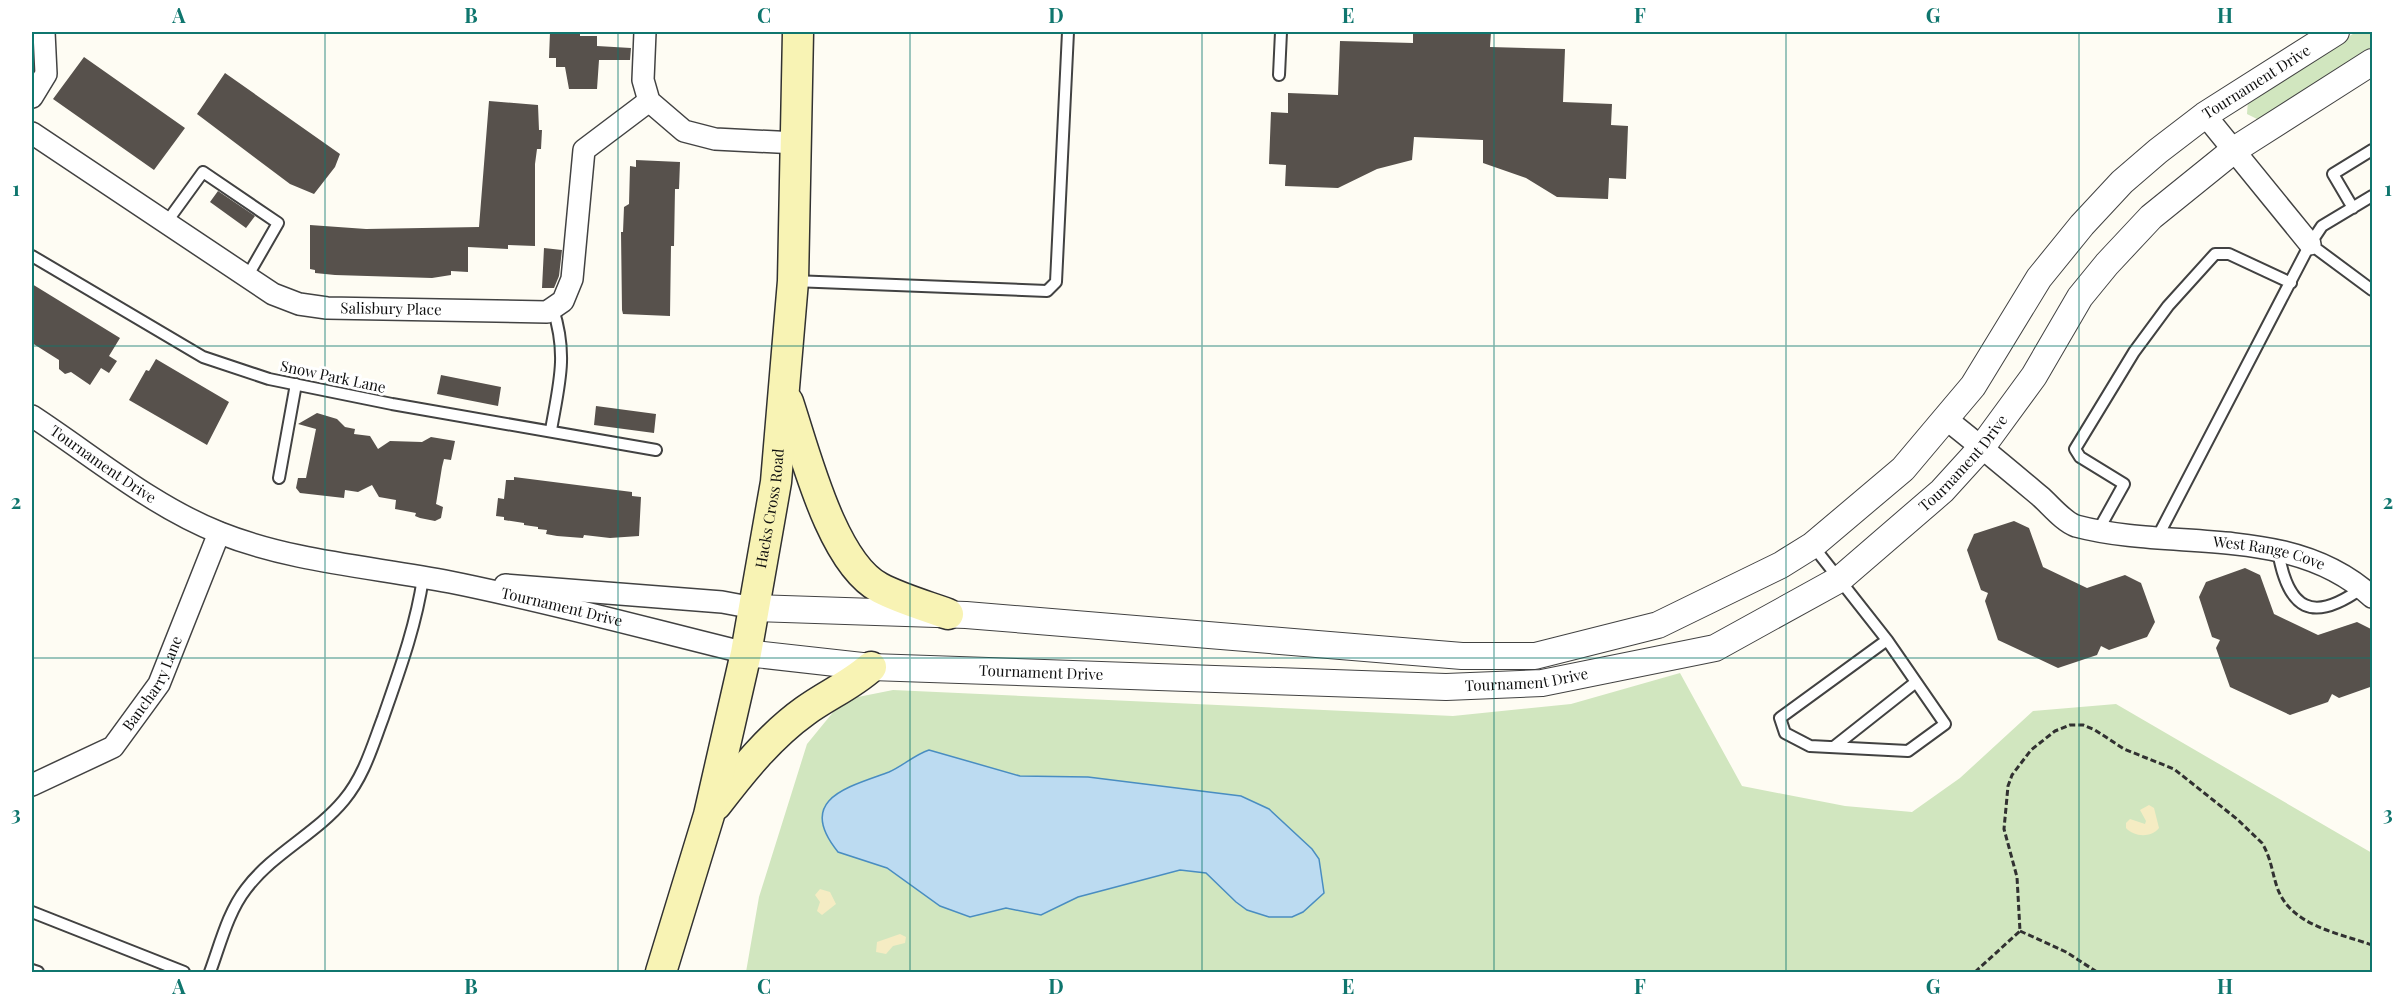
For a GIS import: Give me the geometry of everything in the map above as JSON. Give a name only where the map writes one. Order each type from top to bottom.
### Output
[{"type":"main road","name":"Hacks Cross Road","points":[[661,972],[709,815],[746,653],[776,482],[793,281],[798,32]]},
{"type":"main road","points":[[784,392],[832,530],[852,565],[878,588],[948,614]]},
{"type":"main road","points":[[709,815],[738,776],[767,744],[803,712],[855,681],[871,667]]},
{"type":"street","points":[[32,98],[46,74],[44,32]]},
{"type":"street","points":[[645,32],[644,80],[649,100],[684,131],[715,139],[797,143]]},
{"type":"street","name":"Tournament Drive","points":[[32,416],[128,482],[174,510],[219,533],[305,557],[423,578],[451,582],[574,589],[754,608],[948,614],[1220,634],[1462,656],[1535,656],[1658,626],[1781,565],[1813,545],[1903,470],[1973,386],[2039,278],[2082,225],[2122,182],[2158,151],[2205,116],[2336,32]]},
{"type":"street","name":"Tournament Drive","points":[[451,582],[746,653],[871,667],[1446,687],[1542,683],[1715,648],[1840,579],[1942,491],[1982,447],[2034,376],[2080,297],[2151,217],[2234,150],[2373,63]]},
{"type":"street","points":[[553,309],[563,301],[572,279],[584,150],[649,100]]},
{"type":"street","points":[[2205,116],[2310,244]]},
{"type":"street","name":"Salisbury Place","points":[[32,133],[273,294],[299,304],[327,308],[547,312],[553,309]]},
{"type":"street","name":"West Range Cove","points":[[1946,419],[2074,525],[2157,538],[2251,544],[2308,560],[2348,577],[2367,593]]},
{"type":"street","name":"Bancharry Lane","points":[[32,785],[112,747],[119,738],[159,684],[219,533]]},
{"type":"lane","points":[[793,281],[1047,291],[1056,282],[1068,32]]},
{"type":"lane","points":[[1279,75],[1281,32]]},
{"type":"lane","points":[[2353,208],[2333,174],[2373,150]]},
{"type":"lane","points":[[166,223],[203,172],[278,223],[247,277]]},
{"type":"lane","points":[[2157,538],[2310,244],[2322,226],[2373,196]]},
{"type":"lane","points":[[2310,244],[2373,290]]},
{"type":"lane","points":[[2098,529],[2124,484],[2080,457],[2075,449],[2134,352],[2168,306],[2215,254],[2229,254],[2291,283]]},
{"type":"lane","name":"Snow Park Lane","points":[[32,256],[203,357],[269,379],[392,404],[656,450]]},
{"type":"lane","points":[[551,430],[562,363],[561,335],[553,309]]},
{"type":"lane","points":[[279,478],[296,384]]},
{"type":"lane","points":[[1813,545],[1887,640],[1945,724],[1908,751],[1810,746],[1785,733],[1780,718],[1887,640]]},
{"type":"lane","points":[[2278,551],[2285,582],[2300,603],[2321,610],[2367,593]]},
{"type":"lane","points":[[210,972],[245,889],[269,865],[329,815],[355,784],[368,758],[396,682],[419,607],[423,578]]},
{"type":"lane","points":[[1835,746],[1916,682]]},
{"type":"lane","points":[[32,912],[184,972]]},
{"type":"lane","points":[[32,970],[38,972]]},
{"type":"path","points":[[2020,931],[2017,877],[2004,829],[2008,786],[2022,760],[2042,741],[2055,731],[2070,725],[2083,725],[2124,749],[2174,769],[2252,832],[2269,855],[2281,896],[2290,910],[2299,916],[2373,945]]},
{"type":"path","points":[[1975,972],[2020,931]]},
{"type":"path","points":[[2020,931],[2066,952],[2097,972]]},
{"type":"path","points":[[865,972],[884,972]]},
{"type":"green space","points":[[2356,32],[2372,32],[2372,49],[2259,120],[2247,114],[2248,100]]},
{"type":"green space","points":[[1680,673],[1742,786],[1845,806],[1912,812],[1960,778],[2033,711],[2116,704],[2372,853],[2372,972],[746,972],[759,897],[807,744],[843,700],[893,690],[1453,716],[1571,704]]},
{"type":"sand","points":[[2149,805],[2154,808],[2159,828],[2147,835],[2138,835],[2129,831],[2126,823],[2130,819],[2145,824],[2146,821],[2140,810]]},
{"type":"sand","points":[[820,889],[830,892],[836,904],[822,915],[817,911],[820,902],[815,895]]},
{"type":"sand","points":[[900,934],[906,937],[905,943],[893,946],[886,954],[876,952],[877,942]]},
{"type":"water","points":[[929,750],[1020,776],[1088,777],[1241,796],[1269,809],[1312,849],[1319,859],[1324,893],[1303,912],[1292,917],[1269,917],[1247,910],[1206,873],[1180,870],[1078,897],[1041,915],[1006,908],[970,917],[940,906],[887,868],[838,852],[826,834],[822,819],[824,807],[844,790],[889,772]]},
{"type":"building","points":[[550,32],[580,32],[580,36],[597,36],[597,46],[631,48],[630,60],[599,60],[597,89],[569,89],[565,67],[556,67],[556,58],[549,58]]},
{"type":"building","points":[[1413,32],[1491,32],[1490,47],[1565,49],[1563,102],[1612,104],[1611,125],[1628,126],[1626,179],[1609,178],[1608,199],[1557,197],[1526,178],[1483,163],[1483,140],[1414,137],[1412,160],[1377,169],[1338,188],[1285,186],[1286,165],[1269,164],[1271,112],[1288,113],[1288,93],[1338,95],[1340,41],[1413,43]]},
{"type":"building","points":[[84,57],[185,128],[154,170],[53,99]]},
{"type":"building","points":[[225,73],[340,154],[335,167],[314,194],[290,184],[197,114]]},
{"type":"building","points":[[489,101],[538,105],[539,130],[542,130],[541,149],[537,149],[535,164],[535,246],[508,245],[508,249],[468,247],[468,272],[451,271],[451,275],[432,278],[335,275],[315,273],[315,270],[310,269],[310,225],[366,229],[479,227]]},
{"type":"building","points":[[636,160],[680,162],[679,189],[675,189],[674,246],[671,246],[670,316],[623,314],[622,310],[621,232],[623,232],[624,207],[629,204],[630,166],[636,167]]},
{"type":"building","points":[[218,191],[255,216],[246,228],[210,202]]},
{"type":"building","points":[[544,248],[562,250],[559,276],[554,288],[542,288]]},
{"type":"building","points":[[32,284],[120,338],[109,356],[117,361],[109,373],[101,368],[90,385],[71,372],[65,374],[59,369],[59,360],[32,343]]},
{"type":"building","points":[[156,359],[229,402],[207,445],[129,400],[146,370],[149,371]]},
{"type":"building","points":[[441,375],[501,387],[498,406],[437,394]]},
{"type":"building","points":[[596,406],[656,414],[654,433],[594,425]]},
{"type":"building","points":[[317,413],[337,419],[345,427],[355,429],[354,434],[370,436],[378,449],[390,441],[422,442],[431,437],[455,441],[451,460],[444,459],[442,467],[436,504],[443,507],[441,518],[435,521],[415,516],[416,513],[395,509],[396,500],[379,497],[372,485],[358,492],[345,490],[344,498],[300,493],[296,488],[298,478],[306,478],[316,429],[298,424]]},
{"type":"building","points":[[514,477],[632,492],[632,496],[641,497],[639,536],[610,538],[584,535],[583,538],[557,536],[546,534],[547,530],[538,529],[538,527],[504,520],[504,517],[496,516],[498,498],[504,499],[506,480],[514,480]]},
{"type":"building","points":[[2014,521],[2029,528],[2043,567],[2087,588],[2125,575],[2141,583],[2155,622],[2147,637],[2109,650],[2101,646],[2097,655],[2058,668],[1998,640],[1985,601],[1988,593],[1981,590],[1967,550],[1974,534]]},
{"type":"building","points":[[2245,568],[2260,575],[2274,614],[2318,635],[2357,622],[2373,630],[2373,686],[2339,698],[2332,694],[2328,702],[2290,715],[2230,687],[2216,648],[2220,640],[2212,637],[2199,597],[2206,582]]}]
